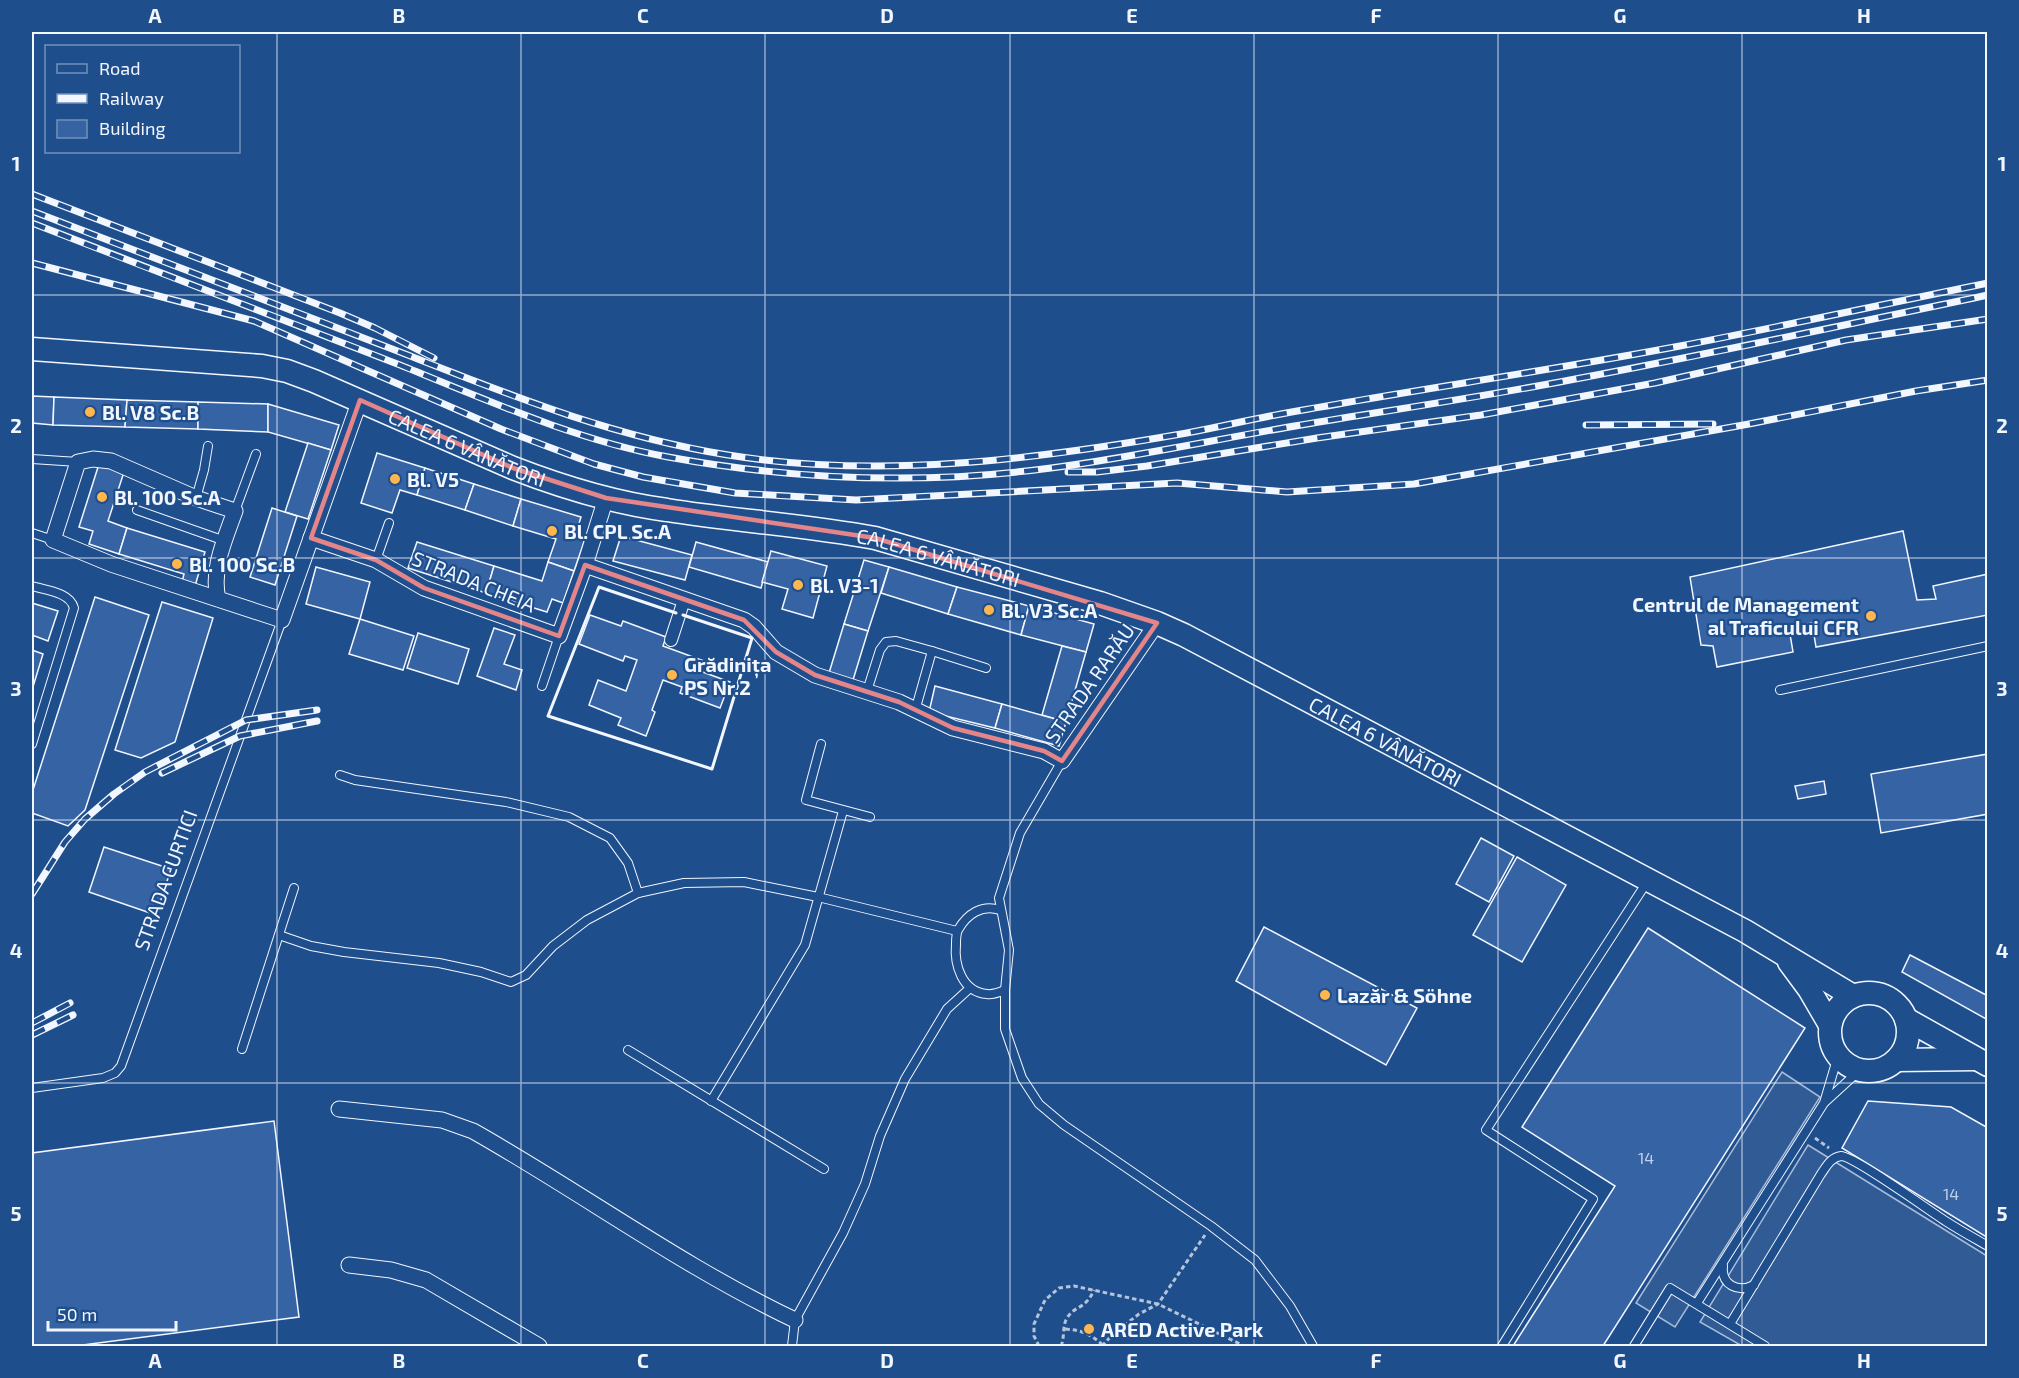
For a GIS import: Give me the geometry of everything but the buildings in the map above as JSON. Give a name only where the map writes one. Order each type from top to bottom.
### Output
[{"type":"main road","name":"CALEA 6 VÂNĂTORI","points":[[32,350],[262,366],[287,371],[360,400],[538,478],[606,498],[666,510],[875,538],[1100,603],[1158,623],[1745,931],[1853,996]]},
{"type":"main road","name":"CALEA 6 VÂNĂTORI","points":[[1783,954],[1809,989],[1830,1025]]},
{"type":"main road","points":[[1873,992],[1885,996],[1896,1003],[1906,1019],[1908,1038],[1904,1050],[1886,1067],[1874,1071],[1860,1070],[1848,1065],[1838,1056],[1831,1044],[1832,1018],[1838,1006],[1853,996],[1873,992]]},
{"type":"main road","points":[[1906,1019],[1982,1062]]},
{"type":"main road","points":[[1896,1060],[1982,1062]]},
{"type":"street","name":"STRADA CURTICI","points":[[282,620],[360,400]]},
{"type":"street","points":[[218,599],[215,575],[236,511],[196,498],[111,461],[93,459],[78,462],[53,540],[111,564],[282,620]]},
{"type":"street","points":[[559,636],[585,566],[606,498]]},
{"type":"street","name":"STRADA CHEIA","points":[[311,538],[376,560],[424,588],[559,636]]},
{"type":"street","name":"STRADA RARĂU","points":[[585,566],[744,620],[754,627],[768,646],[815,675],[899,702],[953,728],[1044,752],[1062,761],[1158,623]]},
{"type":"street","points":[[671,640],[684,600]]},
{"type":"street","points":[[339,1109],[442,1120],[473,1131],[706,1272],[795,1320]]},
{"type":"street","points":[[350,1265],[391,1270],[426,1280],[539,1347]]},
{"type":"lane","points":[[196,498],[208,446]]},
{"type":"lane","points":[[236,511],[256,454]]},
{"type":"lane","points":[[32,459],[78,462]]},
{"type":"lane","points":[[137,510],[225,541]]},
{"type":"lane","points":[[376,560],[389,523]]},
{"type":"lane","points":[[32,533],[53,540]]},
{"type":"lane","points":[[32,586],[65,597],[73,603],[74,608],[32,744]]},
{"type":"lane","name":"STRADA CURTICI","points":[[32,1088],[103,1078],[115,1073],[121,1066],[282,620]]},
{"type":"lane","points":[[542,686],[559,636]]},
{"type":"lane","points":[[867,691],[880,650],[886,642],[896,641],[986,668]]},
{"type":"lane","points":[[1780,690],[1988,646]]},
{"type":"lane","points":[[915,711],[932,651]]},
{"type":"lane","points":[[821,744],[806,800],[870,818]]},
{"type":"lane","points":[[1062,761],[1020,833],[999,898],[1009,950],[1005,990],[1005,1029],[1022,1078],[1039,1104],[1064,1125],[1211,1226],[1255,1260],[1290,1306],[1312,1347]]},
{"type":"lane","points":[[340,775],[356,780],[506,802],[569,817],[610,838],[628,863],[638,893]]},
{"type":"lane","points":[[711,1101],[805,945],[843,811]]},
{"type":"lane","points":[[1502,1347],[1593,1199],[1486,1130],[1648,880]]},
{"type":"lane","points":[[279,935],[311,946],[439,963],[481,972],[511,982],[526,975],[553,946],[587,920],[638,893],[684,883],[744,882],[818,897],[957,931]]},
{"type":"lane","points":[[242,1049],[294,888]]},
{"type":"lane","points":[[1000,910],[988,906],[974,912],[957,931],[955,950],[960,975],[970,988],[988,995],[1005,990]]},
{"type":"lane","points":[[792,1347],[795,1320],[843,1233],[865,1184],[880,1136],[905,1079],[947,1009],[970,988]]},
{"type":"lane","points":[[628,1050],[824,1169]]},
{"type":"lane","points":[[1697,1304],[1824,1102],[1838,1056]]},
{"type":"lane","points":[[1824,1102],[1860,1070]]},
{"type":"lane","points":[[1730,1324],[1756,1285],[1821,1174],[1831,1160],[1841,1156],[1875,1174],[1951,1225],[1988,1246]]},
{"type":"lane","points":[[1723,1263],[1722,1272],[1725,1280],[1731,1286],[1739,1289],[1756,1285]]},
{"type":"lane","points":[[1634,1347],[1670,1288],[1765,1347]]},
{"type":"path","points":[[1806,1131],[1841,1156]]},
{"type":"path","points":[[1065,1329],[1082,1330],[1090,1334],[1102,1346],[1113,1334],[1139,1314],[1158,1304],[1211,1226]]},
{"type":"path","points":[[1039,1347],[1034,1336],[1034,1324],[1045,1300],[1059,1288],[1074,1286],[1158,1304],[1244,1347]]},
{"type":"path","points":[[1061,1347],[1065,1335],[1066,1319],[1072,1312],[1089,1301],[1094,1290]]},
{"type":"highlighted area","points":[[360,400],[513,468],[606,498],[875,538],[1157,623],[1062,761],[1044,751],[953,728],[899,702],[815,675],[776,652],[744,620],[585,565],[559,636],[424,588],[376,560],[311,538]]},
{"type":"shaded area","points":[[1782,1072],[1820,1097],[1675,1327],[1636,1303]]},
{"type":"shaded area","points":[[1808,1145],[1987,1256],[1987,1346],[1742,1346],[1700,1322]]},
{"type":"railway","points":[[32,194],[340,313],[434,358]]},
{"type":"railway","points":[[32,211],[481,384],[601,425],[642,437],[728,455],[842,466],[955,463],[1069,452],[1680,346],[1988,283]]},
{"type":"railway","points":[[32,223],[565,430],[633,450],[716,465],[859,478],[955,477],[1051,468],[1114,459],[1570,380],[1988,295]]},
{"type":"railway","points":[[32,263],[254,321],[501,429],[594,464],[643,477],[735,493],[856,500],[1177,483],[1287,492],[1414,484],[1749,424],[1916,391],[1988,380]]},
{"type":"railway","points":[[1068,472],[1097,472],[1147,466],[1317,438],[1481,415],[1655,383],[1846,340],[1988,319]]},
{"type":"railway","points":[[1586,425],[1713,424]]},
{"type":"railway","points":[[32,894],[65,842],[85,819],[145,772],[246,720],[317,710]]},
{"type":"railway","points":[[162,773],[240,736],[317,721]]},
{"type":"railway","points":[[32,1023],[70,1003]]},
{"type":"railway","points":[[32,1035],[73,1015]]},
{"type":"wall","points":[[676,613],[599,587],[548,716],[712,769],[752,638],[683,615]]},
{"type":"place","name":"Bl. V8 Sc.B","points":[[90,412]]},
{"type":"place","name":"Bl. V5","points":[[395,479]]},
{"type":"place","name":"Bl. 100 Sc.A","points":[[102,497]]},
{"type":"place","name":"Bl. CPL Sc.A","points":[[552,531]]},
{"type":"place","name":"Bl. 100 Sc.B","points":[[177,564]]},
{"type":"place","name":"Bl. V3-1","points":[[798,585]]},
{"type":"place","name":"Bl. V3 Sc.A","points":[[989,610]]},
{"type":"place","name":"Centrul de Management al Traficului CFR","points":[[1871,616]]},
{"type":"place","name":"Grădinița PS Nr.2","points":[[672,675]]},
{"type":"place","name":"Lazăr & Söhne","points":[[1325,995]]},
{"type":"place","name":"ARED Active Park","points":[[1089,1329]]}]
